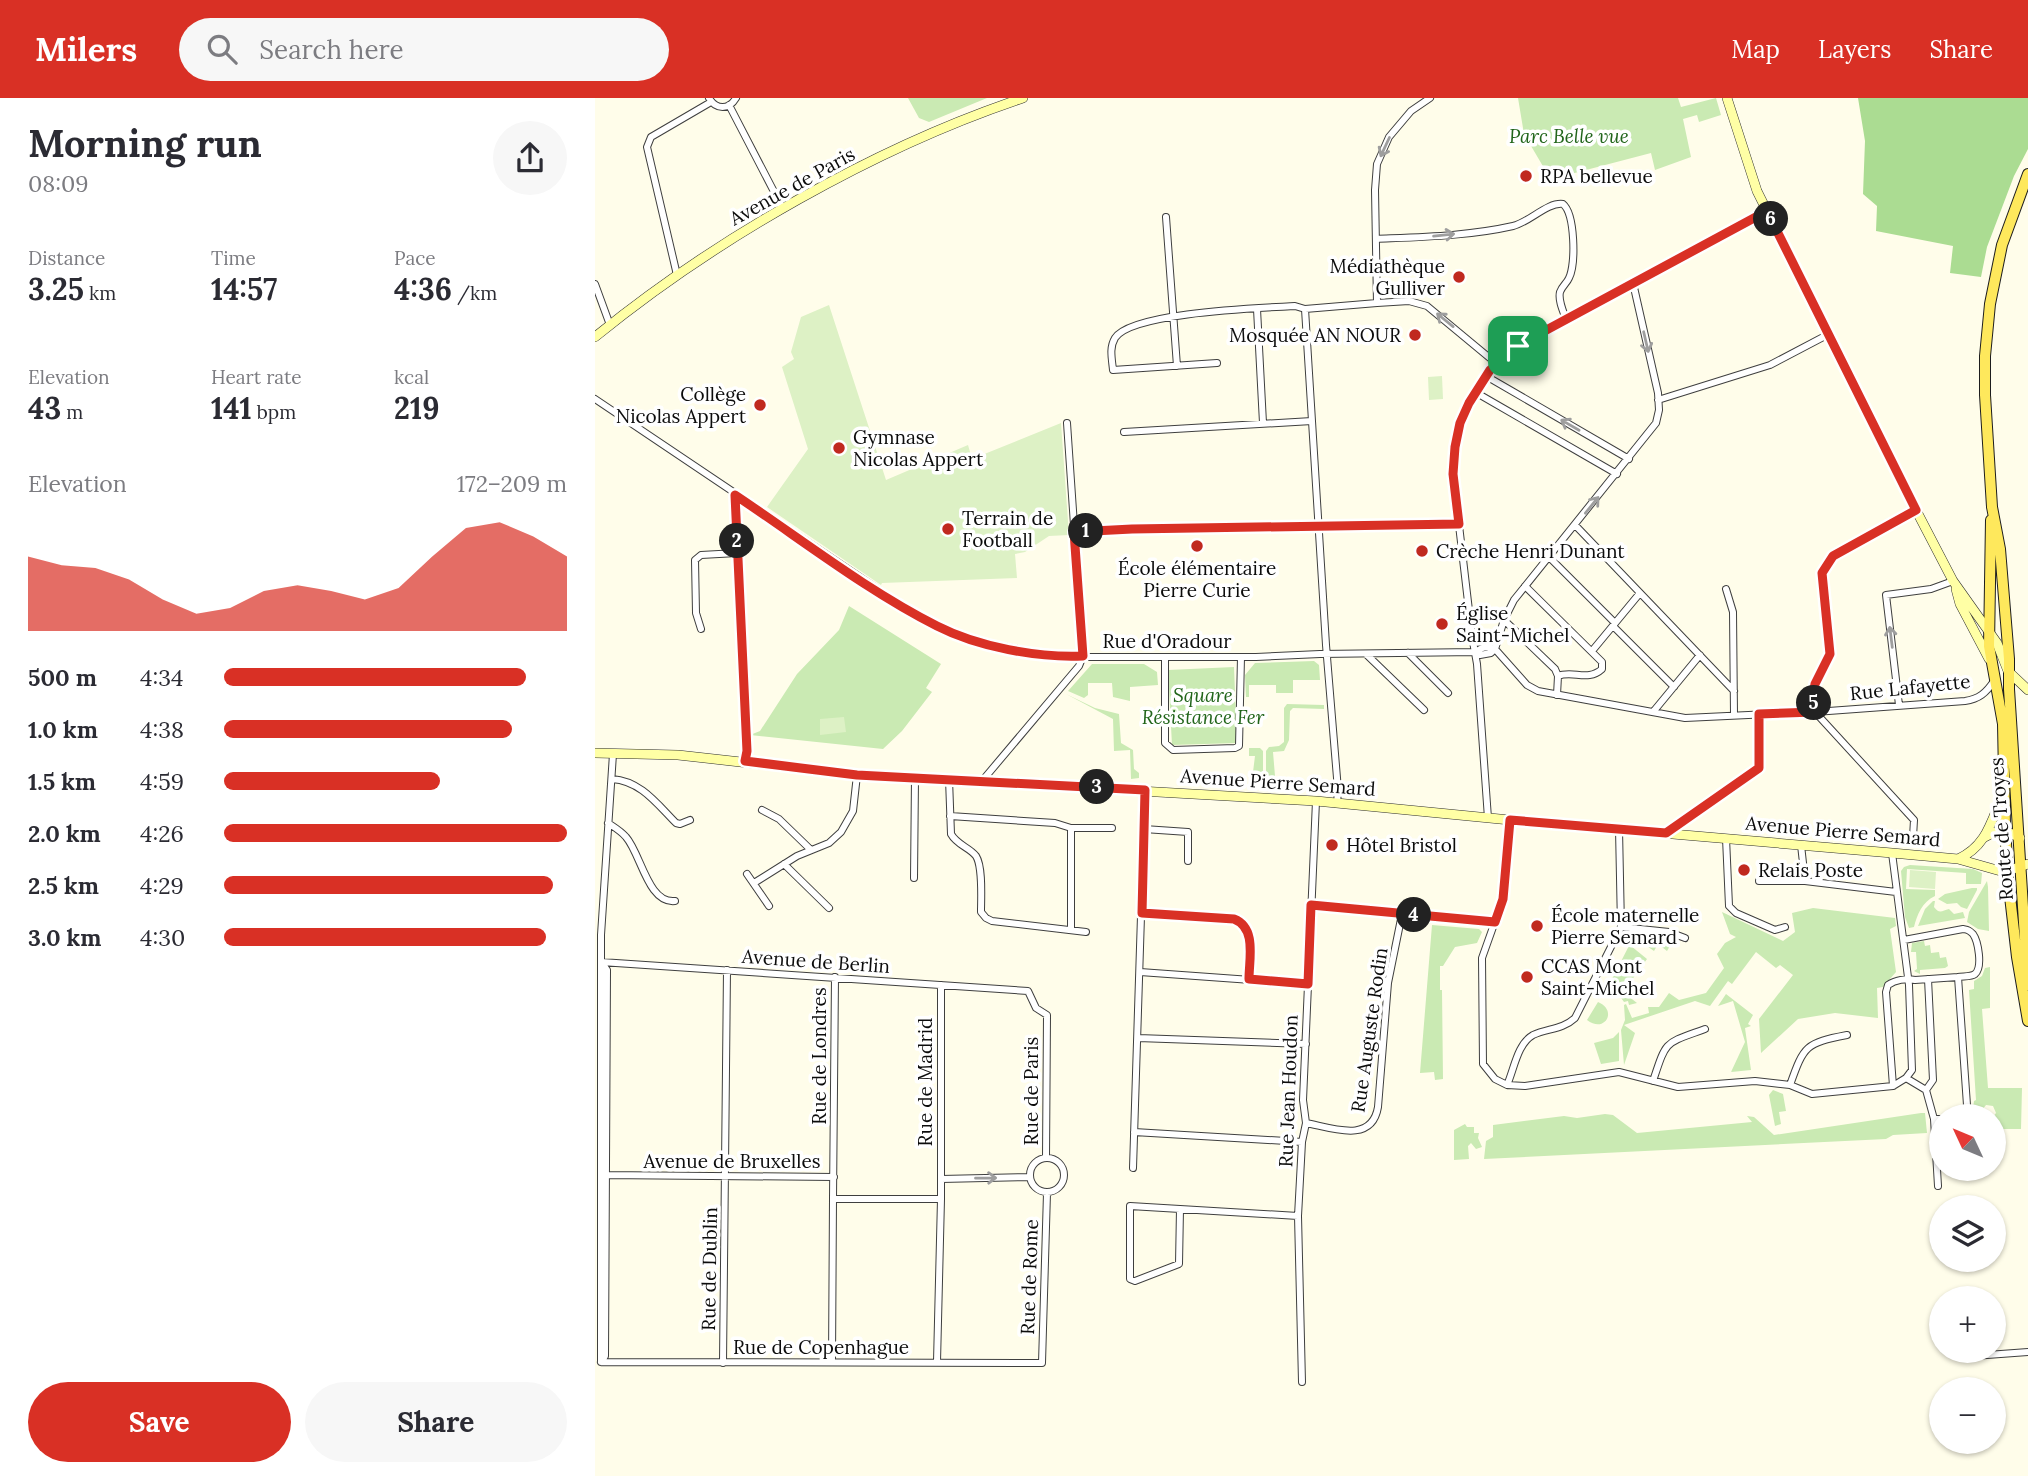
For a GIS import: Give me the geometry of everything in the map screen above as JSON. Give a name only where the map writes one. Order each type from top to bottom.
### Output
[{"type":"main road","name":"Avenue de Paris","points":[[595,337],[677,275],[783,209],[893,152],[1023,98]]},
{"type":"main road","points":[[1727,98],[1757,191],[1916,510],[1953,581],[2000,649],[2008,671],[2028,690]]},
{"type":"main road","points":[[1993,507],[1985,395],[1986,339],[1993,285],[2002,245],[2028,174]]},
{"type":"main road","name":"Route de Troyes","points":[[1993,507],[1988,630],[1991,663],[2003,724],[2008,871],[2017,957],[2028,1021]]},
{"type":"main road","name":"Route de Troyes","points":[[1993,507],[2000,549],[2025,865],[2028,985]]},
{"type":"main road","points":[[1953,581],[1960,604],[1991,663]]},
{"type":"main road","points":[[1972,606],[1989,601]]},
{"type":"main road","name":"Avenue Pierre Semard","points":[[595,750],[613,754],[678,755],[745,761],[857,775],[1316,801],[1958,859],[2008,871]]},
{"type":"main road","points":[[1986,866],[1981,856],[1983,841],[2004,792]]},
{"type":"main road","name":"Avenue Pierre Semard","points":[[1958,859],[1974,851],[1996,831],[2005,831]]},
{"type":"main road","points":[[2005,831],[2023,847]]},
{"type":"main road","points":[[2008,871],[2025,865]]},
{"type":"street","points":[[677,275],[647,147],[651,137],[710,100],[720,107],[729,106],[736,98]]},
{"type":"street","points":[[1377,303],[1377,164],[1389,137],[1412,110],[1430,98]]},
{"type":"street","points":[[729,106],[783,209]]},
{"type":"street","points":[[1376,239],[1469,233],[1511,226],[1556,204],[1563,204],[1569,210],[1574,257],[1570,276],[1560,295],[1566,319]]},
{"type":"street","points":[[1488,818],[1476,652],[1453,474],[1460,423],[1486,376],[1518,346],[1767,211]]},
{"type":"street","points":[[1166,216],[1177,366]]},
{"type":"street","points":[[1495,649],[1514,600],[1656,424],[1658,400],[1633,283]]},
{"type":"street","points":[[595,284],[610,325]]},
{"type":"street","points":[[1217,363],[1114,370],[1112,344],[1115,337],[1131,326],[1174,316],[1295,306],[1305,309],[1409,302],[1427,306],[1497,364]]},
{"type":"street","points":[[1257,309],[1263,423]]},
{"type":"street","points":[[1305,309],[1337,804]]},
{"type":"street","points":[[1658,400],[1770,365],[1829,334]]},
{"type":"street","points":[[1486,376],[1629,459]]},
{"type":"street","points":[[1475,392],[1617,474]]},
{"type":"street","name":"Rue d'Oradour","points":[[595,399],[853,575],[939,627],[978,641],[1057,657],[1241,657],[1476,652],[1486,647],[1495,649]]},
{"type":"street","points":[[1124,432],[1312,421]]},
{"type":"street","points":[[982,781],[1079,666],[1083,656],[1067,423]]},
{"type":"street","points":[[735,495],[747,751],[745,761]]},
{"type":"street","points":[[1913,837],[1914,820],[1815,712],[1813,695],[1815,684],[1830,654],[1822,573],[1833,556],[1916,510]]},
{"type":"street","points":[[1074,532],[1459,524]]},
{"type":"street","points":[[1575,526],[1734,691]]},
{"type":"street","points":[[701,629],[697,614],[695,560],[701,555],[737,553]]},
{"type":"street","points":[[1549,557],[1674,687]]},
{"type":"street","points":[[1899,705],[1886,595],[1931,589],[1953,581]]},
{"type":"street","points":[[1525,586],[1602,662],[1602,669],[1596,674],[1582,676],[1566,673],[1558,676]]},
{"type":"street","points":[[1726,589],[1733,612],[1734,715]]},
{"type":"street","points":[[1592,651],[1640,593]]},
{"type":"street","points":[[1504,620],[1555,669],[1558,676],[1557,695]]},
{"type":"street","name":"Rue Lafayette","points":[[1495,649],[1527,685],[1538,691],[1685,718],[1815,712],[1976,699],[1995,679]]},
{"type":"street","points":[[1408,653],[1448,693]]},
{"type":"street","points":[[1366,654],[1424,710]]},
{"type":"street","points":[[1653,712],[1700,655]]},
{"type":"street","points":[[1165,658],[1165,743],[1173,750],[1239,746],[1241,657]]},
{"type":"street","points":[[1666,833],[1759,768],[1759,714]]},
{"type":"street","points":[[605,1175],[601,962],[598,935],[613,754]]},
{"type":"street","points":[[754,883],[784,864],[829,843],[847,824],[853,811],[857,775]]},
{"type":"street","points":[[914,878],[915,778]]},
{"type":"street","points":[[612,779],[625,780],[640,787],[676,823],[690,820]]},
{"type":"street","points":[[949,779],[951,834],[955,841],[975,855],[979,864],[981,912],[986,918],[992,921],[1086,932]]},
{"type":"street","points":[[1133,1168],[1145,790]]},
{"type":"street","name":"Rue Jean Houdon","points":[[1302,1382],[1298,1216],[1302,1142],[1306,1124],[1303,1100],[1316,801]]},
{"type":"street","points":[[762,810],[779,819],[811,850]]},
{"type":"street","points":[[950,816],[1055,823],[1071,828],[1112,828]]},
{"type":"street","points":[[1510,820],[1503,899],[1482,958],[1483,1064],[1495,1079],[1507,1085],[1525,1086],[1619,1072],[1678,1087],[1755,1081],[1790,1085],[1812,1094],[1893,1086],[1906,1078],[1912,1070],[1908,978],[1892,853]]},
{"type":"street","points":[[608,823],[625,836],[655,892],[663,900],[675,901]]},
{"type":"street","points":[[1071,828],[1071,930]]},
{"type":"street","points":[[1507,1085],[1526,1041],[1534,1035],[1568,1024],[1575,1018],[1621,928],[1619,828]]},
{"type":"street","points":[[1144,829],[1188,832],[1188,861]]},
{"type":"street","points":[[1726,838],[1729,906],[1736,913],[1775,930],[1785,927]]},
{"type":"street","points":[[1801,845],[1805,881]]},
{"type":"street","points":[[784,864],[829,908]]},
{"type":"street","points":[[747,874],[769,906]]},
{"type":"street","points":[[1759,881],[1805,881],[1896,892]]},
{"type":"street","points":[[1311,905],[1495,922]]},
{"type":"street","points":[[1142,913],[1241,921],[1247,926],[1249,933],[1249,979]]},
{"type":"street","name":"Rue Auguste Rodin","points":[[1306,1124],[1352,1132],[1367,1128],[1374,1120],[1378,1107],[1388,983],[1402,914]]},
{"type":"street","points":[[1621,928],[1669,932],[1685,938]]},
{"type":"street","points":[[1893,1086],[1886,992],[1888,985],[1893,981],[1908,978],[1972,976],[1980,965],[1975,937],[1970,931],[1963,929],[1904,940]]},
{"type":"street","name":"Avenue de Berlin","points":[[601,962],[1028,991]]},
{"type":"street","name":"Rue de Dublin","points":[[723,1363],[727,970]]},
{"type":"street","points":[[1140,972],[1308,984]]},
{"type":"street","name":"Rue de Londres","points":[[834,1177],[835,977]]},
{"type":"street","points":[[1958,977],[1967,1104]]},
{"type":"street","points":[[1926,1090],[1933,1080],[1928,979]]},
{"type":"street","name":"Rue de Madrid","points":[[941,985],[941,1179]]},
{"type":"street","name":"Rue de Paris","points":[[1028,991],[1036,1008],[1047,1015],[1047,1158]]},
{"type":"street","points":[[1653,1081],[1664,1049],[1671,1042],[1705,1030]]},
{"type":"street","points":[[1790,1085],[1798,1061],[1808,1046],[1847,1035]]},
{"type":"street","points":[[1138,1038],[1306,1044]]},
{"type":"street","points":[[1906,1078],[1926,1090],[1931,1104]]},
{"type":"street","points":[[1134,1132],[1302,1142]]},
{"type":"street","points":[[1047,1158],[1061,1164],[1065,1178],[1058,1189],[1047,1193],[1036,1189],[1030,1177],[1033,1165],[1047,1158]]},
{"type":"street","name":"Avenue de Bruxelles","points":[[605,1175],[834,1177],[832,1362]]},
{"type":"street","name":"Rue de Copenhague","points":[[605,1175],[601,1362],[1042,1363]]},
{"type":"street","points":[[937,1362],[941,1179],[1030,1177]]},
{"type":"street","points":[[1938,1181],[1938,1186]]},
{"type":"street","name":"Rue de Rome","points":[[1042,1363],[1047,1193]]},
{"type":"street","points":[[833,1199],[941,1199]]},
{"type":"street","points":[[1180,1209],[1179,1264],[1135,1281],[1130,1279],[1130,1206],[1298,1216]]},
{"type":"street","points":[[2006,1354],[2028,1352]]},
{"type":"green space","points":[[908,98],[987,98],[929,122],[919,118]]},
{"type":"green space","name":"Parc Belle vue","points":[[1518,98],[1678,98],[1681,107],[1716,98],[1721,115],[1699,122],[1697,115],[1683,119],[1691,157],[1655,170],[1651,153],[1563,176],[1554,185],[1524,134]]},
{"type":"green space","points":[[1858,98],[2028,98],[2028,149],[2014,176],[1987,247],[1981,277],[1950,273],[1953,246],[1876,231],[1877,206],[1863,194],[1865,141]]},
{"type":"green space","points":[[829,305],[886,480],[968,445],[972,459],[1061,423],[1069,535],[1049,536],[1025,552],[1015,554],[1017,578],[881,585],[767,507],[808,449],[782,367],[794,359],[791,352],[801,317]]},
{"type":"green space","points":[[1442,376],[1443,399],[1429,400],[1428,377]]},
{"type":"green space","points":[[849,606],[941,664],[926,688],[932,692],[902,731],[883,749],[750,735],[760,731],[797,674],[839,630]]},
{"type":"green space","points":[[1314,661],[1319,665],[1320,680],[1293,680],[1293,693],[1276,693],[1276,685],[1249,685],[1249,697],[1246,697],[1245,675],[1255,663]]},
{"type":"green space","points":[[1092,664],[1144,664],[1157,672],[1158,685],[1130,687],[1130,701],[1113,697],[1112,683],[1088,683],[1088,695],[1084,698],[1068,691]]},
{"type":"green space","name":"Square Résistance Fer","points":[[1234,667],[1237,743],[1172,745],[1168,670]]},
{"type":"green space","points":[[1066,694],[1095,708],[1119,714],[1121,743],[1133,750],[1134,769],[1139,773],[1139,778],[1131,779],[1130,750],[1114,751],[1113,719]]},
{"type":"green space","points":[[1287,704],[1324,705],[1324,709],[1293,708],[1290,711],[1289,740],[1284,751],[1273,752],[1276,788],[1266,787],[1266,751],[1269,747],[1279,746],[1284,742],[1284,708]]},
{"type":"green space","points":[[844,717],[846,732],[820,735],[820,719]]},
{"type":"green space","points":[[1249,748],[1260,748],[1263,751],[1263,779],[1252,780],[1255,756],[1249,756]]},
{"type":"green space","points":[[1910,865],[1973,869],[1982,873],[1981,884],[1966,884],[1966,873],[1907,869],[1906,889],[1935,890],[1935,896],[1923,905],[1914,927],[1909,928],[1905,917],[1901,871]]},
{"type":"green space","points":[[1910,870],[1936,872],[1935,889],[1909,887]]},
{"type":"green space","points":[[1987,881],[1989,931],[1978,929],[1967,922],[1969,912]]},
{"type":"green space","points":[[1972,888],[1977,890],[1967,909],[1957,903],[1947,904],[1938,899],[1945,894]]},
{"type":"green space","points":[[1933,901],[1937,911],[1949,909],[1954,914],[1963,912],[1965,918],[1918,926],[1925,909]]},
{"type":"green space","points":[[1813,908],[1895,918],[1896,926],[1890,929],[1896,972],[1883,987],[1877,988],[1878,1018],[1835,1013],[1798,1019],[1761,1053],[1759,1019],[1793,975],[1780,965],[1776,968],[1756,952],[1732,984],[1728,981],[1710,1006],[1695,1001],[1624,1025],[1635,1033],[1624,1065],[1621,1030],[1625,1020],[1624,1005],[1626,1004],[1632,1018],[1649,1013],[1648,1007],[1659,1007],[1669,993],[1679,1000],[1706,993],[1724,968],[1717,954],[1725,943],[1736,937],[1730,934],[1722,912],[1783,941],[1795,932],[1792,913]]},
{"type":"green space","points":[[1432,925],[1479,929],[1482,932],[1477,943],[1455,947],[1443,966],[1440,966],[1443,1079],[1435,1080],[1434,1072],[1420,1073]]},
{"type":"green space","points":[[1634,936],[1659,937],[1671,944],[1667,951],[1658,944],[1654,951],[1637,939],[1631,946],[1647,959],[1631,981],[1627,978],[1622,984],[1626,988],[1623,992],[1637,1003],[1629,1005],[1612,985],[1612,979]]},
{"type":"green space","points":[[1924,941],[1925,946],[1930,945],[1931,953],[1939,952],[1940,958],[1946,957],[1948,966],[1920,970],[1920,974],[1914,971],[1917,969],[1916,952],[1911,952],[1912,943]]},
{"type":"green space","points":[[1990,967],[1990,1008],[1982,1009],[1988,1088],[2022,1088],[2021,1129],[2006,1129],[2006,1104],[1974,1104],[1976,1100],[1969,990],[1974,989],[1974,981],[1982,976],[1985,968]]},
{"type":"green space","points":[[1726,994],[1753,1015],[1748,1024],[1751,1026],[1745,1028],[1751,1070],[1731,1072],[1745,1042],[1733,1001],[1718,1006]]},
{"type":"green space","points":[[1598,1002],[1604,1006],[1608,1015],[1604,1023],[1593,1024],[1587,1020]]},
{"type":"green space","points":[[1619,1032],[1619,1061],[1601,1064],[1594,1043],[1613,1038]]},
{"type":"green space","points":[[1773,1090],[1783,1094],[1786,1111],[1779,1112],[1781,1124],[1775,1126],[1769,1095]]},
{"type":"green space","points":[[1925,1113],[1927,1133],[1893,1135],[1886,1139],[1484,1159],[1486,1141],[1493,1137],[1493,1125],[1564,1116],[1577,1118],[1613,1115],[1637,1133],[1752,1122],[1747,1116],[1754,1117],[1774,1135]]},
{"type":"green space","points":[[1465,1124],[1467,1127],[1474,1127],[1474,1133],[1479,1133],[1482,1147],[1476,1149],[1471,1143],[1468,1146],[1469,1159],[1454,1160],[1454,1130]]},
{"type":"place","name":"RPA bellevue","points":[[1526,176]]},
{"type":"place","name":"Médiathèque Gulliver","points":[[1459,277]]},
{"type":"place","name":"Mosquée AN NOUR","points":[[1415,335]]},
{"type":"place","name":"Collège Nicolas Appert","points":[[760,405]]},
{"type":"place","name":"Gymnase Nicolas Appert","points":[[839,448]]},
{"type":"place","name":"Terrain de Football","points":[[948,529]]},
{"type":"place","name":"École élémentaire Pierre Curie","points":[[1197,546]]},
{"type":"place","name":"Crèche Henri Dunant","points":[[1422,551]]},
{"type":"place","name":"Église Saint-Michel","points":[[1442,624]]},
{"type":"place","name":"Hôtel Bristol","points":[[1332,845]]},
{"type":"place","name":"Relais Poste","points":[[1744,870]]},
{"type":"place","name":"École maternelle Pierre Semard","points":[[1537,926]]},
{"type":"place","name":"CCAS Mont Saint-Michel","points":[[1527,977]]},
{"type":"route","points":[[1767,211],[1916,510],[1833,556],[1822,573],[1830,654],[1815,684],[1815,712],[1759,714],[1759,768],[1666,833],[1510,820],[1503,899],[1495,922],[1311,905],[1308,984],[1249,979],[1249,933],[1247,926],[1241,921],[1142,913],[1145,790],[857,775],[745,761],[747,751],[735,495],[853,575],[939,627],[978,641],[1021,651],[1057,657],[1083,656],[1074,532],[1459,524],[1453,466],[1460,423],[1481,382],[1518,346],[1767,211]]}]
